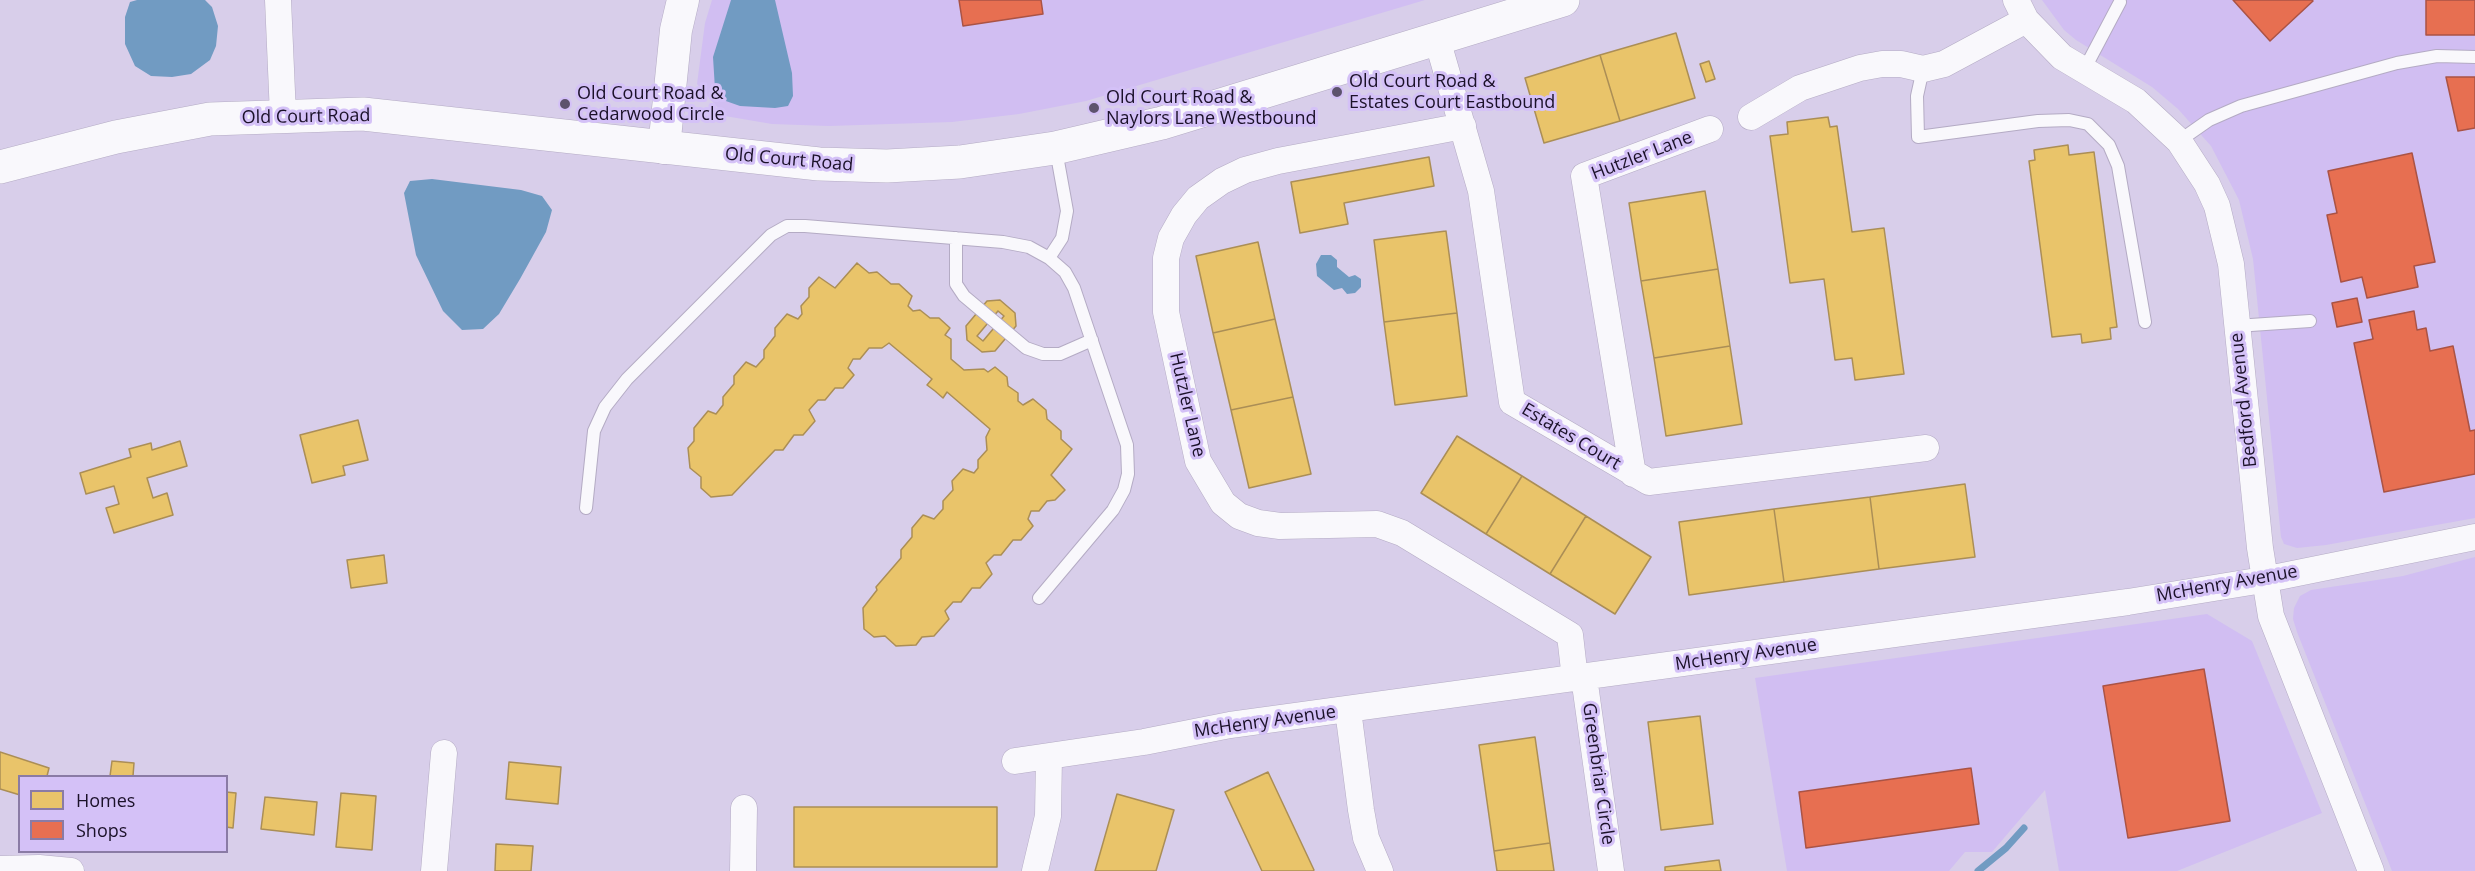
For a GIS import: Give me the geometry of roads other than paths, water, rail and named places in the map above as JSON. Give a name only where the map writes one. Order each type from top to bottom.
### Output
[{"type":"main road","name":"Old Court Road","points":[[0,167],[116,137],[210,119],[283,115],[374,115],[819,164],[887,166],[960,162],[1055,148],[1162,123],[1563,0]]},
{"type":"street","points":[[278,0],[283,115]]},
{"type":"street","points":[[664,148],[676,30],[683,0]]},
{"type":"street","points":[[1750,117],[1800,88],[1860,68],[1882,63],[1923,69],[1960,57],[2021,10]]},
{"type":"street","name":"Bedford Avenue","points":[[2021,10],[2062,57],[2083,72],[2136,101],[2179,141],[2207,184],[2217,206],[2231,264],[2263,580],[2271,616],[2292,675],[2371,871]]},
{"type":"street","name":"Estates Court","points":[[1437,39],[1481,191],[1512,402],[1649,482],[1926,448]]},
{"type":"street","name":"Hutzler Lane","points":[[1463,126],[1278,161],[1245,170],[1222,181],[1198,198],[1184,215],[1171,238],[1166,258],[1166,312],[1198,461],[1223,503],[1239,516],[1258,523],[1377,524],[1402,533],[1570,635],[1580,678]]},
{"type":"street","name":"Hutzler Lane","points":[[1633,474],[1584,176],[1710,129]]},
{"type":"street","name":"McHenry Avenue","points":[[1015,760],[1049,758],[1230,725],[2128,602],[2263,580],[2475,537]]},
{"type":"street","name":"Greenbriar Circle","points":[[1580,678],[1611,871]]},
{"type":"street","points":[[1348,710],[1362,819],[1366,838],[1380,871]]},
{"type":"street","points":[[434,871],[444,753]]},
{"type":"street","points":[[1035,871],[1048,816],[1049,758]]},
{"type":"street","points":[[742,871],[744,808]]},
{"type":"street","points":[[0,869],[39,868],[71,871]]},
{"type":"lane","points":[[2083,72],[2120,2]]},
{"type":"lane","points":[[2179,141],[2209,120],[2241,106],[2397,63],[2437,56],[2475,57]]},
{"type":"lane","points":[[1923,69],[1917,96],[1918,137],[2069,120],[2088,124],[2109,145],[2118,166],[2145,322]]},
{"type":"lane","points":[[1049,258],[1062,238],[1067,211],[1055,148]]},
{"type":"lane","points":[[586,508],[594,431],[605,407],[627,379],[771,235],[787,226],[805,226],[956,238],[1029,247],[1049,258],[1065,272],[1074,288],[1127,445],[1128,474],[1124,490],[1113,510],[1039,598]]},
{"type":"lane","points":[[956,238],[956,285],[964,296],[1026,348],[1043,354],[1060,354],[1092,340]]},
{"type":"lane","points":[[2236,326],[2310,321]]},
{"type":"water","points":[[137,0],[205,0],[212,7],[218,26],[216,46],[210,60],[191,74],[172,77],[151,76],[135,66],[125,44],[125,17],[130,2]]},
{"type":"water","points":[[731,0],[775,0],[792,73],[793,96],[788,106],[775,108],[740,106],[723,100],[715,89],[713,57]]},
{"type":"water","points":[[432,179],[521,190],[542,196],[552,210],[546,232],[520,279],[499,314],[483,329],[462,330],[443,311],[416,255],[404,193],[410,181]]},
{"type":"water","points":[[1321,255],[1331,255],[1337,260],[1337,267],[1349,277],[1355,275],[1361,279],[1361,287],[1355,293],[1347,294],[1342,288],[1334,290],[1317,276],[1316,264]]},
{"type":"waterway","points":[[1978,871],[2006,848],[2024,828]]},
{"type":"place","name":"Old Court Road & Estates Court Eastbound","points":[[1337,92]]},
{"type":"place","name":"Old Court Road & Cedarwood Circle","points":[[565,104]]},
{"type":"place","name":"Old Court Road & Naylors Lane Westbound","points":[[1094,108]]}]
